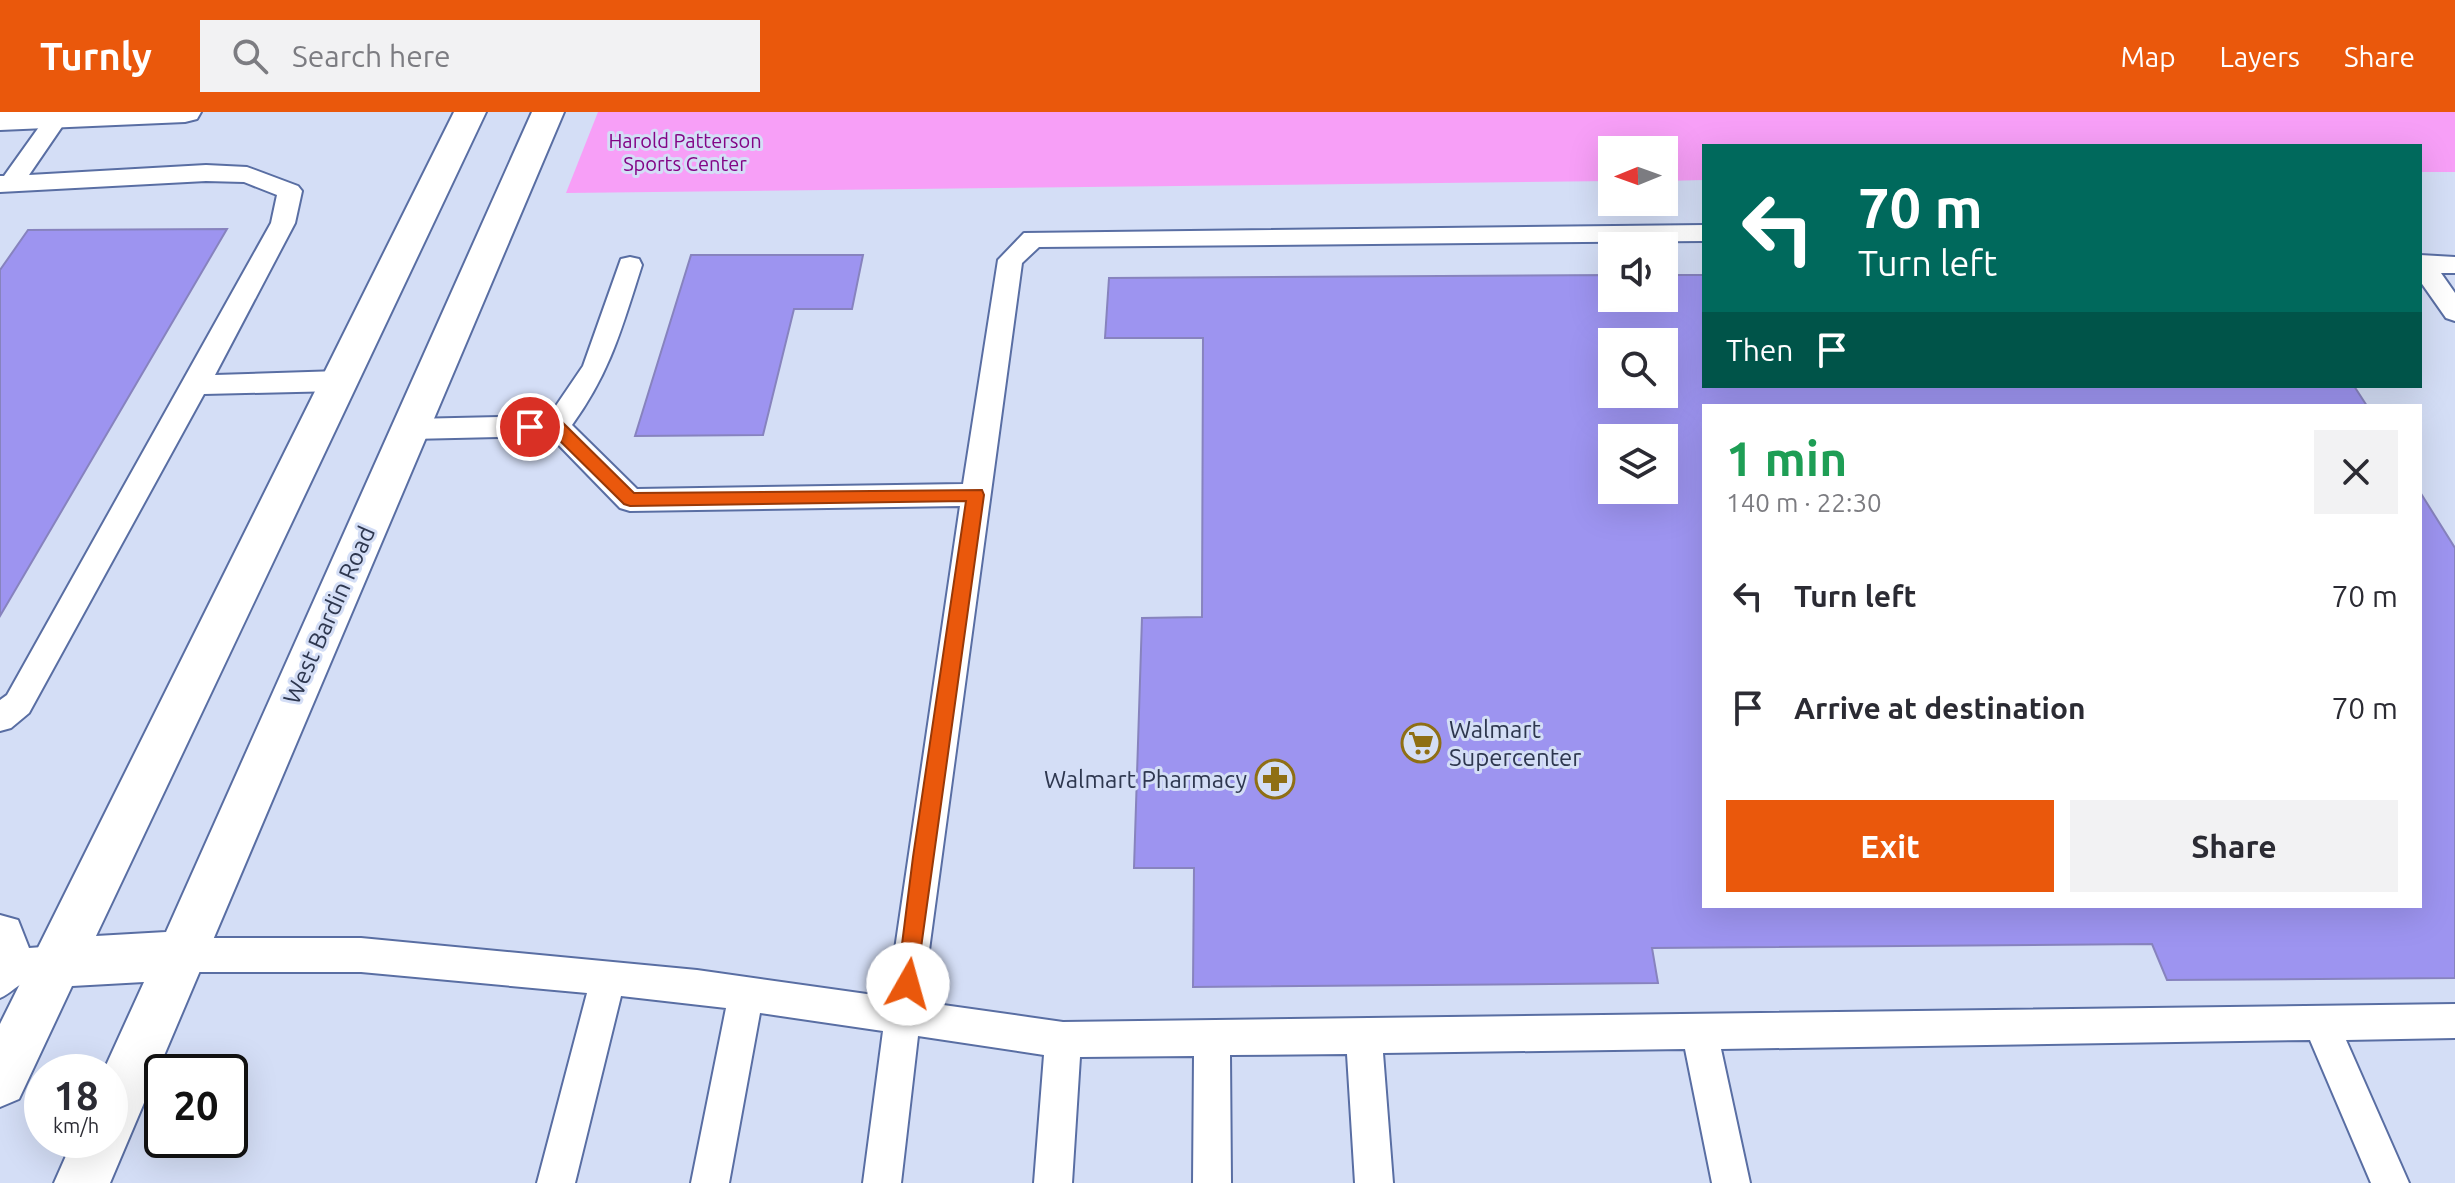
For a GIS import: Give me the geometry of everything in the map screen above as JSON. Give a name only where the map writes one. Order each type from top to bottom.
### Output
[{"type":"main road","points":[[0,120],[185,112]]},
{"type":"main road","points":[[0,1080],[25,970],[339,381],[470,112]]},
{"type":"main road","name":"West Bardin Road","points":[[128,1077],[548,112]]},
{"type":"main road","points":[[25,970],[181,955]]},
{"type":"main road","points":[[82,1183],[93,1158]]},
{"type":"lane","points":[[5,184],[57,118]]},
{"type":"lane","points":[[0,718],[18,704],[196,385],[283,223],[290,191],[247,175],[206,173],[5,184]]},
{"type":"lane","points":[[882,1183],[923,857],[1010,260],[1033,239],[1702,233]]},
{"type":"lane","points":[[2422,264],[2455,265]]},
{"type":"lane","points":[[556,426],[585,387],[596,366],[630,265]]},
{"type":"lane","points":[[2422,265],[2455,312]]},
{"type":"lane","points":[[196,385],[339,381]]},
{"type":"lane","points":[[411,429],[556,426],[630,500],[976,495]]},
{"type":"lane","points":[[0,931],[6,931],[25,970]]},
{"type":"lane","points":[[181,955],[361,955],[608,978],[904,1015],[1063,1040],[2455,1021]]},
{"type":"lane","points":[[556,1183],[608,978]]},
{"type":"lane","points":[[710,1183],[746,994]]},
{"type":"lane","points":[[2320,1023],[2390,1183]]},
{"type":"lane","points":[[1700,1033],[1731,1183]]},
{"type":"lane","points":[[1364,1038],[1374,1183]]},
{"type":"lane","points":[[1053,1183],[1063,1040]]},
{"type":"lane","points":[[1212,1040],[1212,1183]]},
{"type":"green space","name":"Harold Patterson Sports Center","points":[[598,112],[2455,112],[2455,172],[2422,172],[2422,144],[1702,144],[1702,180],[1678,181],[1678,136],[1598,136],[1598,181],[566,193]]},
{"type":"building","points":[[227,229],[0,616],[0,270],[28,230]]},
{"type":"building","points":[[691,255],[863,255],[852,309],[794,309],[763,435],[635,436]]},
{"type":"building","name":"Walmart Supercenter","points":[[1598,275],[1598,312],[1678,312],[1678,275],[1702,275],[1702,388],[2355,388],[2366,404],[1702,404],[1702,908],[2422,908],[2422,495],[2455,548],[2455,978],[2167,980],[2152,944],[1652,948],[1658,983],[1193,987],[1194,868],[1134,868],[1142,618],[1202,617],[1203,338],[1105,338],[1109,278]]},
{"type":"place","name":"Walmart Supercenter","points":[[1421,743]]},
{"type":"place","name":"Walmart Pharmacy","points":[[1275,779]]},
{"type":"route","points":[[530,427],[556,426],[630,500],[976,495],[923,857],[908,984]]}]
